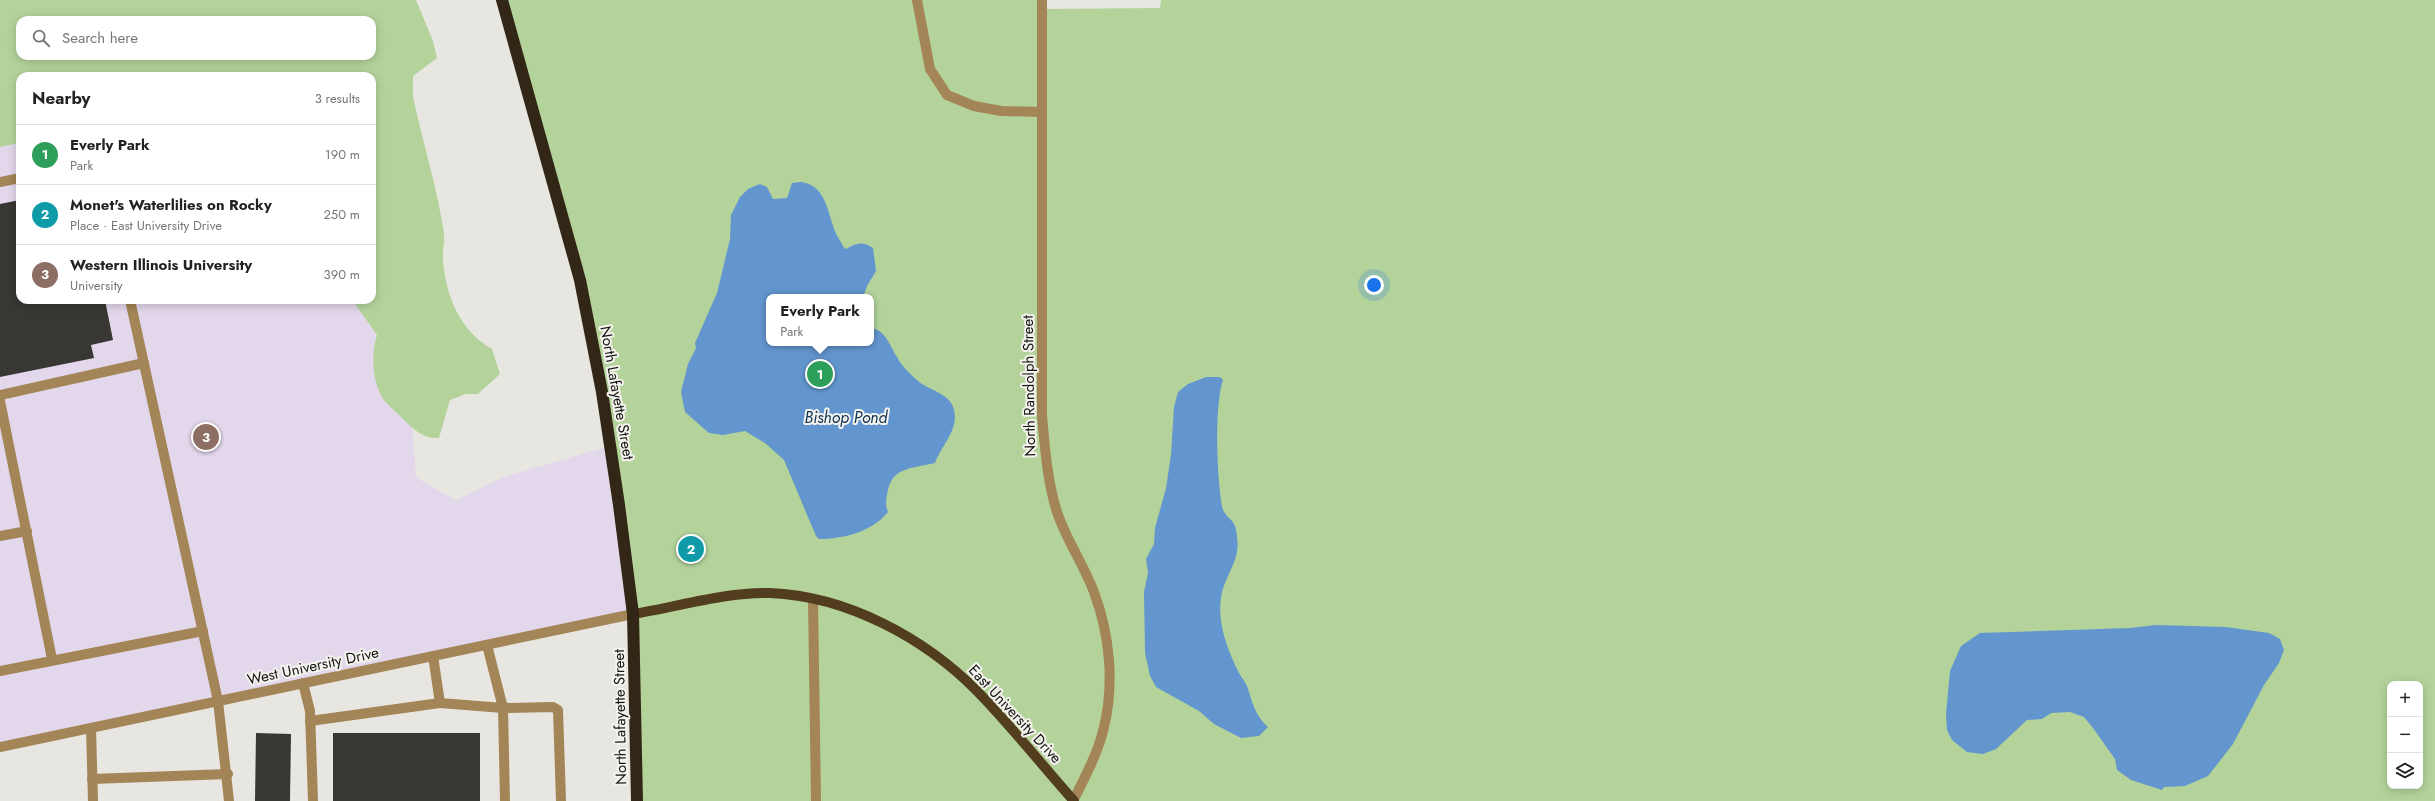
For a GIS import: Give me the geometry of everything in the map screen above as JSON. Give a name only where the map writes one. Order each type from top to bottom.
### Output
[{"type":"highway","name":"North Lafayette Street","points":[[502,0],[580,280],[606,422],[633,614],[637,801]]},
{"type":"main road","name":"East University Drive","points":[[633,614],[732,595],[770,593],[813,599],[875,621],[919,645],[940,660],[978,693],[1074,801]]},
{"type":"street","points":[[917,0],[930,69],[948,95],[974,106],[994,110],[1042,112]]},
{"type":"street","name":"North Randolph Street","points":[[1042,0],[1042,416],[1046,463],[1050,486],[1064,532],[1094,591],[1104,628],[1110,666],[1103,731],[1074,801]]},
{"type":"street","points":[[0,182],[16,179]]},
{"type":"street","points":[[131,304],[218,701],[228,774],[229,801]]},
{"type":"street","points":[[0,395],[144,363]]},
{"type":"street","points":[[0,401],[52,660]]},
{"type":"street","points":[[0,536],[27,531]]},
{"type":"street","points":[[813,599],[816,801]]},
{"type":"street","name":"West University Drive","points":[[0,747],[633,614]]},
{"type":"street","points":[[0,671],[203,631]]},
{"type":"street","points":[[487,645],[503,708],[505,801]]},
{"type":"street","points":[[433,656],[440,703]]},
{"type":"street","points":[[303,683],[310,721],[313,801]]},
{"type":"street","points":[[310,721],[440,703],[503,708],[553,707],[558,710],[561,801]]},
{"type":"street","points":[[91,728],[93,801]]},
{"type":"street","points":[[92,779],[228,774]]},
{"type":"shaded area","points":[[16,144],[16,304],[355,304],[377,335],[374,345],[412,427],[416,477],[456,500],[504,477],[610,446],[633,614],[0,747],[0,147]]},
{"type":"green space","points":[[0,0],[416,0],[433,41],[437,58],[413,76],[413,97],[441,216],[444,233],[443,261],[447,287],[451,299],[463,322],[471,333],[492,349],[500,374],[478,394],[466,394],[450,400],[439,438],[429,437],[415,430],[387,404],[379,392],[373,359],[377,335],[355,304],[376,304],[376,72],[16,72],[16,144],[0,147]]},
{"type":"green space","points":[[503,0],[1043,0],[1043,9],[1160,8],[1161,0],[2435,0],[2435,801],[637,801],[635,635],[580,280]]},
{"type":"water","name":"Bishop Pond","points":[[801,182],[810,185],[823,197],[835,231],[846,249],[853,245],[860,244],[866,244],[873,248],[876,271],[864,294],[766,294],[766,346],[874,346],[874,329],[881,332],[901,363],[911,375],[921,383],[944,396],[952,404],[955,417],[949,438],[935,463],[906,469],[895,476],[888,490],[886,504],[888,512],[874,525],[856,533],[838,538],[819,539],[816,536],[784,460],[765,443],[745,431],[723,435],[709,433],[685,412],[681,392],[688,364],[696,348],[695,343],[717,293],[730,239],[731,215],[740,197],[748,189],[760,184],[767,187],[773,199],[787,198],[792,183]]},
{"type":"water","points":[[1206,377],[1220,377],[1223,380],[1220,392],[1217,424],[1220,494],[1223,510],[1235,526],[1238,546],[1237,554],[1225,582],[1221,598],[1220,607],[1222,627],[1231,656],[1247,686],[1252,703],[1260,718],[1268,727],[1259,736],[1241,738],[1214,724],[1199,711],[1156,687],[1150,676],[1145,653],[1144,592],[1148,573],[1146,559],[1154,544],[1155,528],[1166,488],[1171,455],[1174,407],[1178,392],[1188,384]]},
{"type":"water","points":[[2156,625],[2226,627],[2269,633],[2280,639],[2284,650],[2279,663],[2264,685],[2233,744],[2208,776],[2185,786],[2164,787],[2162,790],[2131,780],[2117,770],[2115,759],[2084,717],[2070,712],[2051,713],[2042,719],[2027,720],[1996,749],[1983,754],[1967,752],[1952,740],[1947,730],[1946,714],[1950,671],[1961,646],[1980,633],[2130,628]]},
{"type":"building","points":[[16,201],[16,304],[106,304],[113,340],[91,345],[94,358],[0,377],[0,204]]},
{"type":"building","points":[[256,733],[291,734],[290,801],[255,801]]},
{"type":"building","points":[[333,733],[480,733],[480,801],[333,801]]},
{"type":"place","name":"Everly Park","points":[[820,374]]},
{"type":"place","name":"Western Illinois University","points":[[206,437]]},
{"type":"place","name":"Monet's Waterlilies on Rocky","points":[[691,549]]}]
